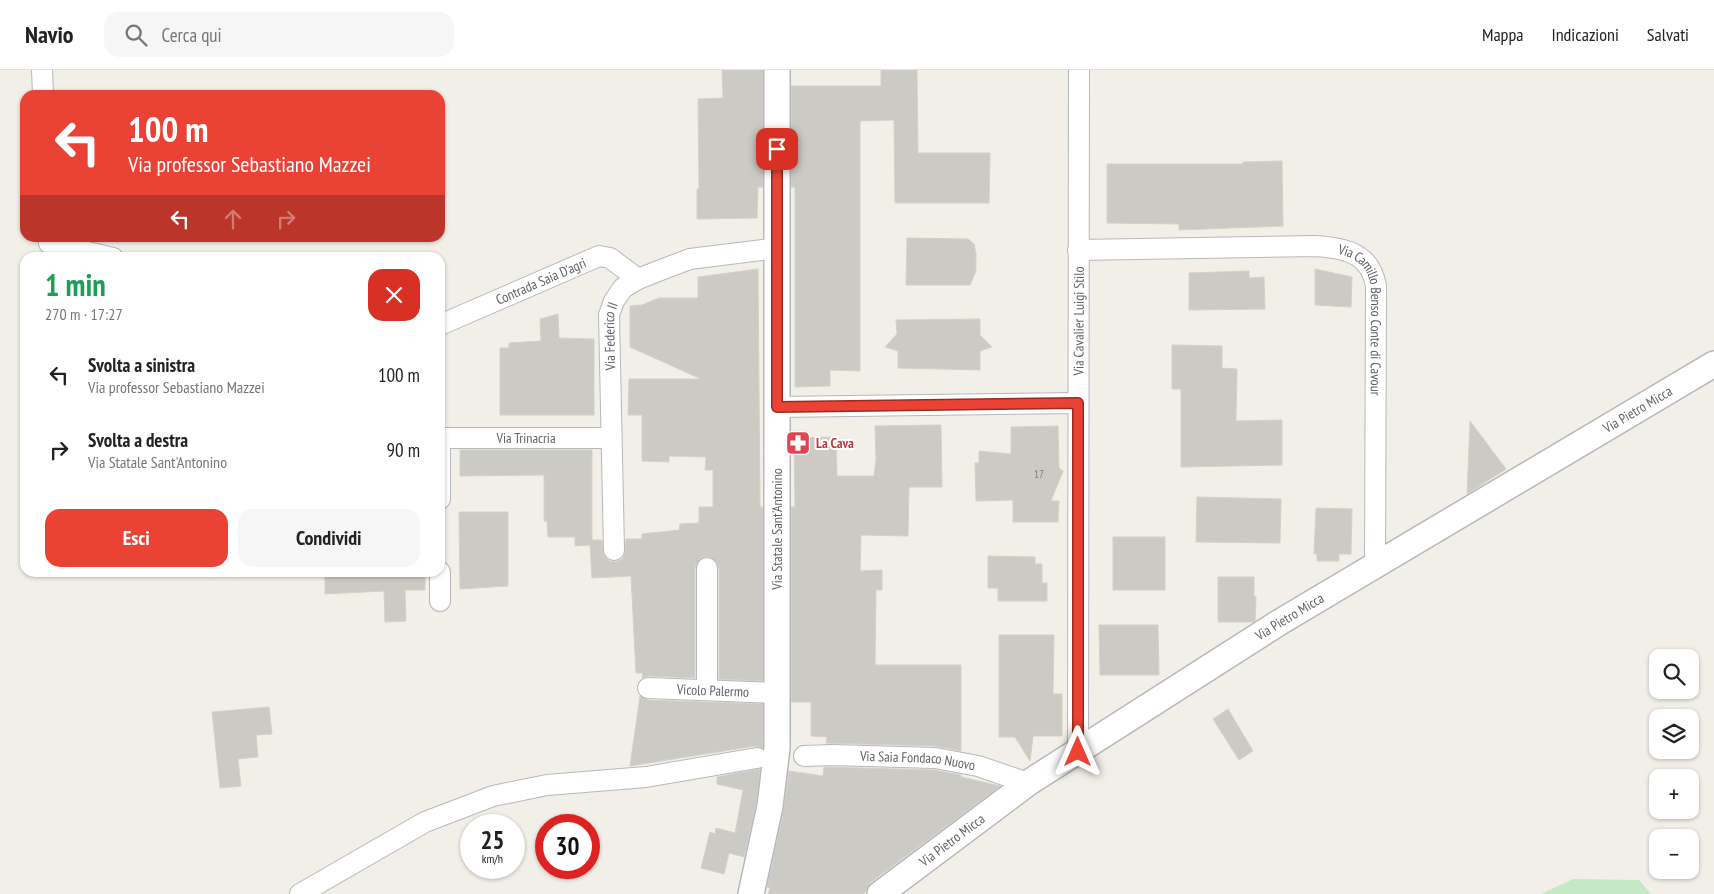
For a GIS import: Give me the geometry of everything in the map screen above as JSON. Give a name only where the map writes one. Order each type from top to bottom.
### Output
[{"type":"street","points":[[42,70],[43,90]]},
{"type":"street","name":"Via Statale Sant'Antonino","points":[[751,894],[764,841],[777,694],[777,70]]},
{"type":"street","name":"Via Cavalier Luigi Stilo","points":[[1078,752],[1079,70]]},
{"type":"street","points":[[48,242],[89,252]]},
{"type":"street","name":"Via Camillo Benso Conte di Cavour","points":[[1078,250],[1315,246],[1338,248],[1363,260],[1373,272],[1376,286],[1375,567]]},
{"type":"street","name":"Via Federico II","points":[[614,550],[609,315],[614,301],[623,288],[638,279],[690,259],[778,248]]},
{"type":"street","name":"Contrada Saia D'agri","points":[[445,323],[599,256],[610,258],[638,279]]},
{"type":"street","name":"Via Pietro Micca","points":[[880,894],[1028,783],[1280,622],[1714,364]]},
{"type":"street","points":[[777,407],[1078,403]]},
{"type":"street","name":"Via Trinacria","points":[[445,438],[611,438]]},
{"type":"street","points":[[707,568],[707,690]]},
{"type":"street","points":[[440,577],[440,601]]},
{"type":"street","name":"Vicolo Palermo","points":[[648,688],[777,694]]},
{"type":"street","name":"Via Saia Fondaco Nuovo","points":[[804,756],[841,755],[935,758],[978,766],[1028,783]]},
{"type":"street","points":[[300,894],[425,822],[493,796],[547,785],[646,777],[770,759]]},
{"type":"green space","points":[[1573,879],[1639,880],[1651,894],[1541,894]]},
{"type":"building","points":[[722,70],[763,70],[763,187],[758,187],[757,218],[697,219],[697,189],[699,189],[698,99],[723,98]]},
{"type":"building","points":[[881,70],[917,70],[918,153],[990,153],[989,203],[895,203],[894,120],[860,121],[860,371],[830,370],[830,386],[795,387],[795,187],[791,187],[791,86],[881,86]]},
{"type":"building","points":[[1282,161],[1283,226],[1179,230],[1179,224],[1107,223],[1107,164],[1243,164],[1243,162]]},
{"type":"building","points":[[907,238],[968,239],[974,244],[976,254],[976,271],[970,285],[906,285]]},
{"type":"building","points":[[758,269],[760,507],[763,507],[763,681],[719,679],[719,568],[717,562],[707,556],[701,558],[695,568],[695,678],[648,676],[642,678],[643,673],[636,673],[631,576],[592,578],[590,545],[575,546],[575,537],[548,537],[547,521],[544,521],[544,475],[460,476],[460,450],[592,450],[592,540],[602,540],[604,556],[609,561],[621,560],[624,556],[626,539],[642,539],[642,534],[679,530],[680,524],[699,523],[699,507],[713,507],[713,470],[705,470],[706,457],[669,456],[669,462],[642,461],[642,415],[628,415],[629,379],[701,379],[630,347],[630,306],[642,305],[659,298],[698,298],[698,277]]},
{"type":"building","points":[[1315,269],[1352,277],[1351,307],[1315,305]]},
{"type":"building","points":[[1249,271],[1249,278],[1264,277],[1265,309],[1189,310],[1189,273]]},
{"type":"building","points":[[558,314],[559,338],[594,339],[594,415],[500,415],[500,348],[509,348],[509,343],[541,341],[540,319]]},
{"type":"building","points":[[980,319],[980,335],[992,347],[980,351],[980,370],[898,368],[898,351],[885,347],[897,334],[896,320]]},
{"type":"building","points":[[1172,345],[1222,346],[1222,368],[1237,369],[1236,421],[1282,420],[1282,465],[1181,467],[1181,389],[1172,389]]},
{"type":"building","points":[[1470,421],[1506,469],[1467,494],[1468,471]]},
{"type":"building","points":[[941,425],[942,487],[909,487],[908,536],[861,535],[860,571],[882,570],[882,590],[876,590],[875,665],[961,665],[961,751],[935,746],[826,743],[827,737],[811,736],[811,702],[791,702],[791,507],[795,507],[794,438],[836,437],[837,476],[874,476],[876,459],[875,426]]},
{"type":"building","points":[[1058,426],[1059,468],[1063,471],[1051,501],[1059,501],[1058,522],[1013,522],[1013,500],[976,501],[975,463],[979,463],[979,451],[1011,454],[1011,427]]},
{"type":"building","points":[[1197,497],[1281,499],[1280,543],[1196,542]]},
{"type":"building","points":[[1316,508],[1352,509],[1351,554],[1339,554],[1339,561],[1317,561],[1317,554],[1314,554]]},
{"type":"building","points":[[459,512],[508,512],[508,586],[460,589]]},
{"type":"building","points":[[1113,537],[1165,537],[1165,590],[1113,590]]},
{"type":"building","points":[[988,556],[1035,557],[1035,564],[1042,564],[1042,583],[1047,583],[1047,601],[998,601],[998,588],[988,588]]},
{"type":"building","points":[[325,577],[425,577],[425,590],[405,590],[406,621],[385,622],[384,591],[325,594]]},
{"type":"building","points":[[1218,577],[1254,577],[1254,596],[1256,597],[1255,621],[1218,622]]},
{"type":"building","points":[[1099,625],[1158,625],[1159,675],[1100,675]]},
{"type":"building","points":[[999,635],[1054,635],[1053,694],[1062,694],[1062,736],[1033,736],[1030,761],[1015,737],[999,737]]},
{"type":"building","points":[[640,696],[648,700],[763,704],[763,748],[755,746],[630,766]]},
{"type":"building","points":[[269,707],[272,734],[256,735],[258,757],[238,759],[241,786],[220,788],[212,712]]},
{"type":"building","points":[[1228,709],[1253,751],[1239,760],[1213,719]]},
{"type":"building","points":[[824,767],[934,770],[961,775],[961,777],[1000,786],[871,882],[864,894],[768,894],[770,888],[767,887],[784,809],[789,771],[823,776]]},
{"type":"building","points":[[760,769],[756,804],[744,857],[729,853],[724,874],[701,868],[710,832],[715,834],[716,828],[735,833],[743,790],[717,784],[717,777]]},
{"type":"place","name":"La Cava","points":[[798,443]]},
{"type":"route","points":[[777,149],[777,407],[1078,403],[1078,752]]}]
